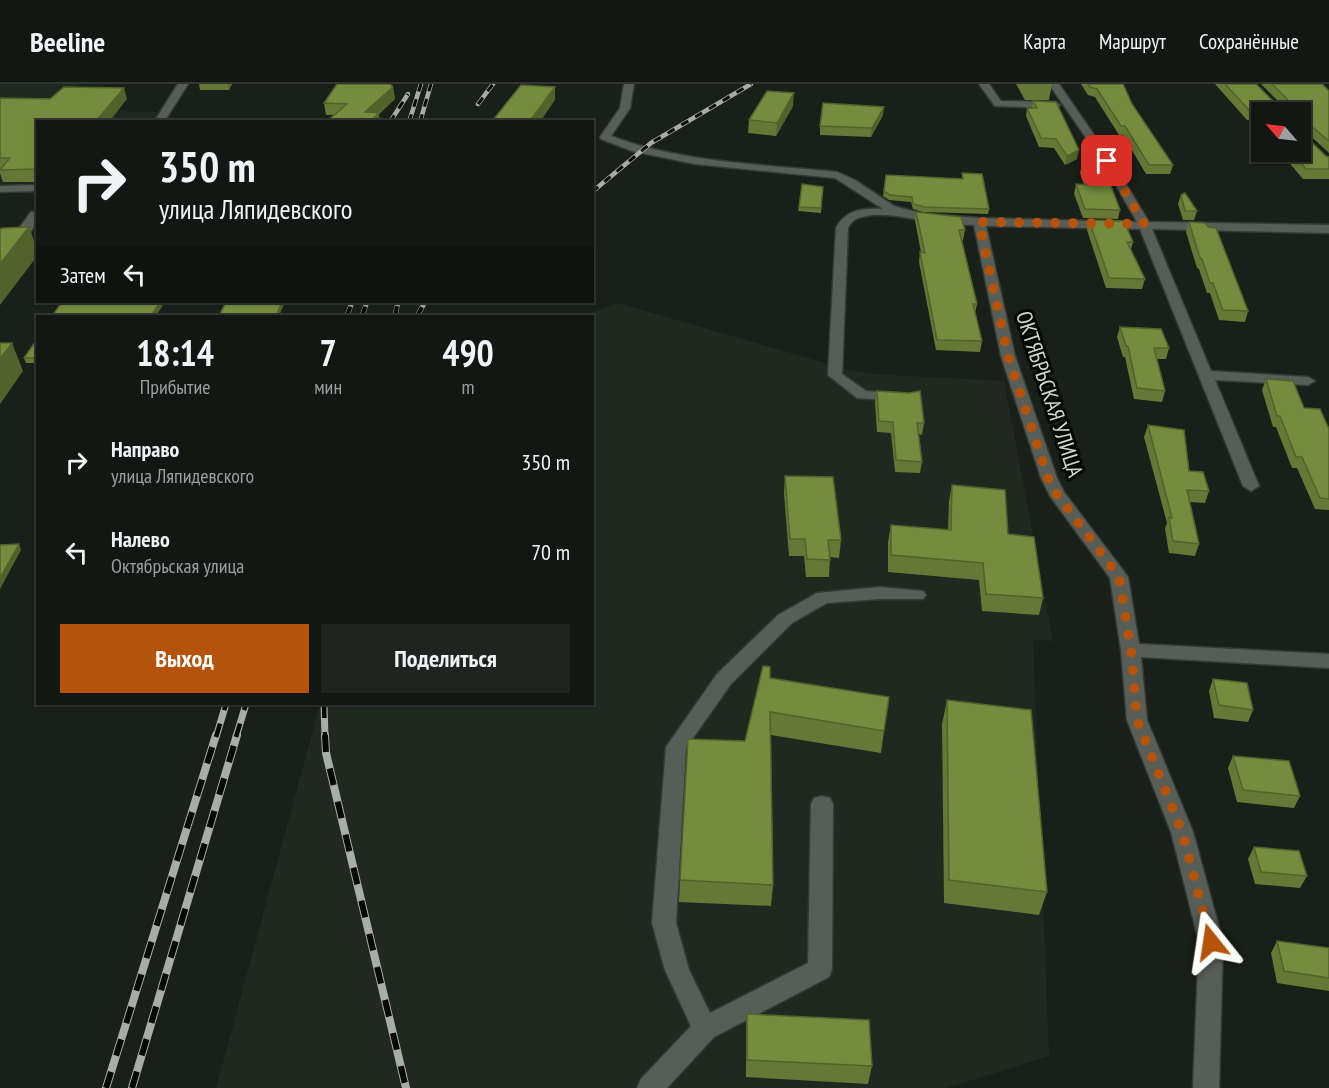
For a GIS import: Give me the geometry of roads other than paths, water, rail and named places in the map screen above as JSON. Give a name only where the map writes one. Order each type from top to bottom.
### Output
[{"type":"street","points":[[160,120],[183,84]]},
{"type":"street","points":[[605,137],[625,108],[629,84]]},
{"type":"street","points":[[984,84],[994,102],[999,104],[1069,106]]},
{"type":"street","points":[[1054,84],[1107,161],[1144,224],[1251,486]]},
{"type":"street","points":[[594,134],[636,149],[696,161],[727,166],[826,173],[850,180],[888,207],[906,214]]},
{"type":"street","points":[[0,189],[36,188]]},
{"type":"street","points":[[908,398],[862,395],[835,375],[842,228],[844,221],[853,215],[863,213],[906,214],[979,222],[1329,229]]},
{"type":"street","points":[[0,254],[13,246],[35,215]]},
{"type":"street","name":"ОКТЯБРЬСКАЯ УЛИЦА","points":[[979,222],[1008,356],[1048,478],[1056,493],[1119,577],[1131,650],[1137,720],[1182,832],[1211,942],[1206,1088]]},
{"type":"street","points":[[1206,375],[1308,381]]},
{"type":"street","points":[[705,1029],[677,970],[664,923],[676,747],[724,680],[785,619],[823,597],[880,592],[916,595]]},
{"type":"street","points":[[1131,650],[1329,661]]},
{"type":"street","points":[[650,1088],[705,1029],[820,969],[822,804]]},
{"type":"railway","points":[[410,120],[421,84]]},
{"type":"railway","points":[[421,120],[431,84]]},
{"type":"railway","points":[[478,104],[493,84]]},
{"type":"railway","points":[[594,190],[651,143],[751,84]]},
{"type":"railway","points":[[391,120],[408,94]]},
{"type":"railway","points":[[347,315],[352,303]]},
{"type":"railway","points":[[362,315],[367,303]]},
{"type":"railway","points":[[395,315],[398,303]]},
{"type":"railway","points":[[418,315],[424,303]]},
{"type":"railway","points":[[216,737],[226,705]]},
{"type":"railway","points":[[236,737],[246,705]]},
{"type":"railway","points":[[324,705],[325,737]]},
{"type":"railway","points":[[106,1088],[216,735]]},
{"type":"railway","points":[[132,1088],[237,735]]},
{"type":"railway","points":[[325,735],[326,753],[406,1088]]}]
